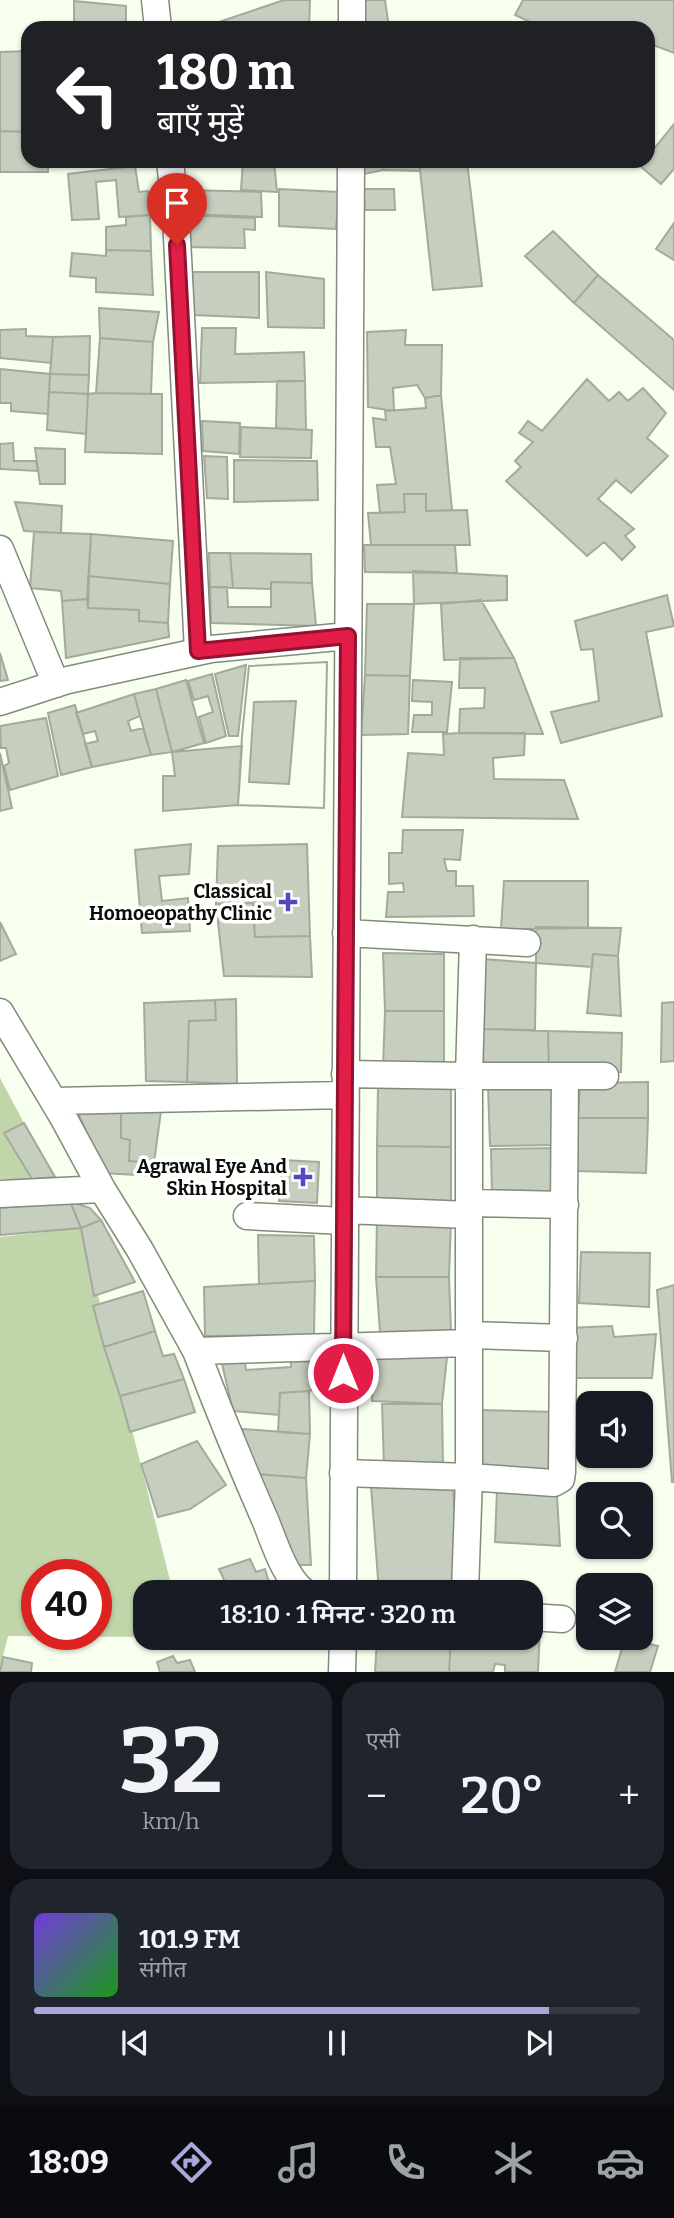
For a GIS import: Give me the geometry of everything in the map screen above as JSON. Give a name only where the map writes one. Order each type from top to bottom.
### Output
[{"type":"street","points":[[155,0],[157,21]]},
{"type":"street","points":[[352,0],[352,21]]},
{"type":"street","points":[[171,168],[176,218],[198,651]]},
{"type":"street","points":[[343,1580],[351,168]]},
{"type":"street","points":[[0,549],[56,684]]},
{"type":"street","points":[[0,702],[56,684],[198,651],[348,636]]},
{"type":"street","points":[[346,933],[527,943]]},
{"type":"street","points":[[465,1580],[470,1339],[468,1076],[473,939]]},
{"type":"street","points":[[0,1012],[54,1101],[196,1351],[229,1436],[292,1580]]},
{"type":"street","points":[[54,1101],[468,1076],[604,1076]]},
{"type":"street","points":[[343,1474],[469,1477],[554,1483],[561,1479],[565,1076]]},
{"type":"street","points":[[0,1194],[102,1189]]},
{"type":"street","points":[[247,1216],[344,1216],[565,1205]]},
{"type":"street","points":[[196,1351],[344,1348],[470,1339],[564,1338]]},
{"type":"street","points":[[543,1618],[562,1619]]},
{"type":"street","points":[[342,1672],[343,1650]]},
{"type":"green space","points":[[0,1078],[24,1123],[4,1134],[32,1179],[0,1179]]},
{"type":"green space","points":[[81,1228],[170,1580],[133,1580],[133,1637],[112,1637],[112,1559],[21,1559],[21,1636],[8,1636],[0,1668],[0,1237]]},
{"type":"building","points":[[284,0],[310,0],[309,21],[222,21]]},
{"type":"building","points":[[364,0],[385,0],[388,21],[364,21]]},
{"type":"building","points":[[523,0],[674,0],[674,53],[655,46],[655,21],[528,21],[515,15]]},
{"type":"building","points":[[74,1],[126,6],[126,21],[74,21]]},
{"type":"building","points":[[21,51],[21,132],[0,131],[0,52]]},
{"type":"building","points":[[674,124],[674,169],[661,184],[642,168],[655,168],[655,147]]},
{"type":"building","points":[[0,131],[21,132],[21,168],[48,168],[48,172],[0,172]]},
{"type":"building","points":[[135,168],[139,192],[148,191],[150,215],[119,217],[116,180],[96,182],[99,219],[72,220],[68,174]]},
{"type":"building","points":[[243,168],[275,168],[277,192],[241,190]]},
{"type":"building","points":[[358,168],[384,168],[384,170],[358,175]]},
{"type":"building","points":[[420,168],[420,171],[384,170]]},
{"type":"building","points":[[420,168],[468,168],[482,286],[433,290]]},
{"type":"building","points":[[279,189],[339,192],[336,229],[279,226]]},
{"type":"building","points":[[363,189],[394,189],[395,210],[365,210]]},
{"type":"building","points":[[187,190],[261,192],[262,217],[187,214]]},
{"type":"building","points":[[150,215],[151,251],[106,250],[106,227],[126,225],[126,217]]},
{"type":"building","points":[[180,215],[255,218],[255,230],[244,229],[245,248],[182,247]]},
{"type":"building","points":[[674,223],[674,260],[656,249]]},
{"type":"building","points":[[553,231],[598,275],[574,303],[525,256]]},
{"type":"building","points":[[106,250],[151,251],[153,295],[96,292],[96,278],[70,276],[72,253],[106,256]]},
{"type":"building","points":[[192,272],[259,272],[259,318],[194,315]]},
{"type":"building","points":[[266,272],[324,279],[324,328],[268,327]]},
{"type":"building","points":[[598,275],[674,340],[674,390],[574,303]]},
{"type":"building","points":[[99,308],[159,312],[153,342],[100,338]]},
{"type":"building","points":[[202,328],[236,328],[235,354],[304,352],[305,381],[200,383]]},
{"type":"building","points":[[26,329],[26,336],[53,337],[51,363],[0,358],[0,330]]},
{"type":"building","points":[[406,330],[405,345],[442,345],[441,395],[425,398],[417,385],[393,388],[394,411],[368,407],[367,332]]},
{"type":"building","points":[[90,336],[89,375],[50,374],[53,337]]},
{"type":"building","points":[[100,338],[153,342],[151,394],[96,393]]},
{"type":"building","points":[[0,369],[50,374],[48,414],[11,411],[11,403],[0,403]]},
{"type":"building","points":[[50,374],[89,375],[88,394],[49,392]]},
{"type":"building","points":[[587,379],[609,401],[619,392],[628,401],[643,388],[666,413],[647,438],[668,456],[631,493],[616,480],[598,499],[634,529],[625,536],[635,547],[622,560],[604,542],[587,556],[506,481],[521,467],[515,461],[533,442],[519,433],[528,421],[542,431]]},
{"type":"building","points":[[277,381],[305,381],[306,430],[276,428]]},
{"type":"building","points":[[49,392],[88,394],[86,434],[47,430]]},
{"type":"building","points":[[88,394],[162,394],[162,454],[85,452]]},
{"type":"building","points":[[441,395],[452,510],[426,511],[426,494],[404,494],[405,512],[380,513],[377,485],[396,484],[390,447],[376,447],[373,418],[386,420],[385,411],[426,408],[425,398]]},
{"type":"building","points":[[202,421],[240,423],[239,454],[203,451]]},
{"type":"building","points":[[241,427],[312,430],[311,458],[240,457]]},
{"type":"building","points":[[13,443],[14,461],[36,461],[38,471],[0,469],[0,444]]},
{"type":"building","points":[[35,448],[65,449],[65,484],[40,484]]},
{"type":"building","points":[[204,456],[227,457],[228,499],[207,498]]},
{"type":"building","points":[[234,460],[317,461],[318,500],[234,502]]},
{"type":"building","points":[[404,494],[426,494],[426,511],[467,510],[470,545],[371,545],[368,513],[405,512]]},
{"type":"building","points":[[15,502],[62,506],[61,533],[24,531]]},
{"type":"building","points":[[34,532],[91,534],[87,599],[62,601],[61,591],[30,588]]},
{"type":"building","points":[[91,534],[173,541],[170,584],[89,576]]},
{"type":"building","points":[[364,545],[455,545],[457,573],[365,572]]},
{"type":"building","points":[[209,553],[230,553],[233,588],[210,587]]},
{"type":"building","points":[[230,553],[311,554],[312,583],[271,582],[271,589],[233,588]]},
{"type":"building","points":[[413,571],[507,576],[507,600],[414,604]]},
{"type":"building","points":[[89,576],[170,584],[168,623],[139,621],[139,610],[88,608]]},
{"type":"building","points":[[271,582],[312,583],[316,626],[211,623],[210,587],[227,587],[228,607],[271,607]]},
{"type":"building","points":[[667,595],[674,626],[646,632],[662,716],[561,743],[551,712],[599,701],[593,649],[581,650],[575,621]]},
{"type":"building","points":[[87,599],[88,608],[139,610],[139,621],[168,623],[169,637],[66,658],[62,601]]},
{"type":"building","points":[[481,600],[514,658],[444,660],[441,604]]},
{"type":"building","points":[[367,604],[414,604],[410,676],[365,675]]},
{"type":"building","points":[[0,653],[8,680],[0,681]]},
{"type":"building","points":[[460,658],[514,658],[543,734],[459,733],[460,709],[484,708],[485,688],[459,688]]},
{"type":"building","points":[[327,662],[324,808],[238,805],[249,666]],"holes":[[[296,701],[289,784],[249,782],[254,702]]]},
{"type":"building","points":[[327,662],[324,808],[238,805],[249,666]]},
{"type":"building","points":[[246,665],[238,736],[229,736],[215,674]]},
{"type":"building","points":[[212,674],[226,736],[206,743],[199,717],[213,712],[208,696],[194,700],[188,681]]},
{"type":"building","points":[[365,675],[410,676],[408,734],[361,735]]},
{"type":"building","points":[[186,680],[204,743],[172,752],[156,689]]},
{"type":"building","points":[[413,680],[452,682],[447,732],[412,732],[414,715],[432,715],[432,702],[412,701]]},
{"type":"building","points":[[156,689],[172,752],[151,755],[134,694]]},
{"type":"building","points":[[134,694],[140,716],[128,721],[131,731],[143,728],[151,755],[92,767],[85,744],[98,741],[95,731],[83,734],[76,713]]},
{"type":"building","points":[[75,705],[92,767],[61,775],[48,713]]},
{"type":"building","points":[[46,718],[58,776],[10,790],[4,766],[9,763],[6,748],[1,748],[0,726]]},
{"type":"building","points":[[525,733],[524,755],[493,758],[494,779],[564,780],[578,819],[402,817],[408,753],[444,755],[443,734]]},
{"type":"building","points":[[242,746],[238,805],[163,811],[163,776],[175,776],[172,752]]},
{"type":"building","points":[[0,753],[12,808],[0,811]]},
{"type":"building","points":[[403,830],[463,830],[460,860],[444,859],[447,871],[456,871],[456,886],[473,886],[474,916],[386,917],[388,892],[404,892],[403,883],[389,884],[389,853],[402,853]]},
{"type":"building","points":[[191,844],[189,874],[159,876],[162,901],[188,898],[190,931],[142,933],[135,850]]},
{"type":"building","points":[[307,844],[310,936],[255,937],[253,903],[216,904],[218,846]]},
{"type":"building","points":[[504,881],[588,881],[588,928],[501,929]]},
{"type":"building","points":[[253,903],[255,937],[310,936],[312,977],[224,976],[216,904]]},
{"type":"building","points":[[0,922],[16,954],[0,961]]},
{"type":"building","points":[[536,927],[621,928],[618,956],[593,954],[592,967],[536,963]]},
{"type":"building","points":[[383,953],[444,954],[444,1011],[385,1011]]},
{"type":"building","points":[[593,954],[618,956],[621,1016],[587,1013]]},
{"type":"building","points":[[482,959],[536,963],[535,1030],[481,1029]]},
{"type":"building","points":[[236,999],[237,1084],[187,1082],[189,1021],[216,1020],[215,1000]]},
{"type":"building","points":[[215,1000],[216,1020],[189,1021],[187,1082],[146,1081],[144,1003]]},
{"type":"building","points":[[674,1002],[674,1061],[661,1062],[662,1003]]},
{"type":"building","points":[[385,1011],[444,1011],[444,1071],[383,1068]]},
{"type":"building","points":[[481,1029],[548,1031],[549,1071],[484,1067]]},
{"type":"building","points":[[548,1031],[622,1033],[621,1072],[549,1071]]},
{"type":"building","points":[[648,1082],[648,1118],[578,1118],[580,1083]]},
{"type":"building","points":[[488,1086],[556,1086],[557,1145],[490,1146]]},
{"type":"building","points":[[378,1087],[451,1088],[451,1147],[377,1146]]},
{"type":"building","points":[[77,1110],[121,1110],[121,1138],[130,1140],[129,1161],[154,1163],[154,1176],[103,1173]]},
{"type":"building","points":[[121,1110],[161,1111],[154,1163],[129,1161],[130,1140],[121,1138]]},
{"type":"building","points":[[578,1118],[648,1118],[646,1173],[577,1171]]},
{"type":"building","points":[[24,1123],[55,1177],[32,1179],[4,1133]]},
{"type":"building","points":[[377,1146],[451,1147],[451,1210],[377,1208]]},
{"type":"building","points":[[557,1148],[558,1196],[492,1196],[491,1149]]},
{"type":"building","points":[[282,1160],[319,1162],[317,1203],[279,1201]]},
{"type":"building","points":[[70,1201],[90,1208],[101,1220],[81,1228]]},
{"type":"building","points":[[70,1201],[81,1228],[0,1235],[0,1208]]},
{"type":"building","points":[[377,1217],[451,1220],[449,1277],[376,1277]]},
{"type":"building","points":[[101,1220],[135,1282],[94,1296],[81,1228]]},
{"type":"building","points":[[258,1235],[314,1236],[315,1281],[259,1284]]},
{"type":"building","points":[[581,1252],[650,1253],[649,1307],[579,1303]]},
{"type":"building","points":[[376,1277],[449,1277],[451,1331],[380,1332]]},
{"type":"building","points":[[315,1281],[314,1335],[205,1336],[204,1287]]},
{"type":"building","points":[[674,1285],[674,1482],[672,1482],[657,1290]]},
{"type":"building","points":[[143,1291],[155,1331],[104,1347],[93,1306]]},
{"type":"building","points":[[612,1326],[614,1337],[656,1334],[652,1378],[570,1378],[569,1328]]},
{"type":"building","points":[[155,1331],[163,1356],[174,1354],[184,1379],[120,1396],[104,1347]]},
{"type":"building","points":[[220,1355],[244,1356],[246,1370],[291,1367],[291,1359],[321,1357],[331,1384],[309,1391],[280,1393],[279,1415],[233,1411]]},
{"type":"building","points":[[373,1356],[447,1357],[442,1404],[372,1401]]},
{"type":"building","points":[[184,1379],[195,1412],[130,1432],[120,1396]]},
{"type":"building","points":[[309,1391],[310,1434],[278,1432],[280,1393]]},
{"type":"building","points":[[382,1404],[442,1404],[443,1469],[384,1467]]},
{"type":"building","points":[[479,1410],[556,1412],[553,1472],[476,1470]]},
{"type":"building","points":[[243,1429],[310,1434],[306,1478],[256,1474],[241,1451]]},
{"type":"building","points":[[197,1441],[226,1485],[190,1509],[158,1517],[141,1464]]},
{"type":"building","points":[[256,1474],[306,1478],[311,1565],[294,1565]]},
{"type":"building","points":[[453,1482],[458,1580],[378,1580],[371,1486]]},
{"type":"building","points":[[497,1489],[557,1496],[560,1546],[495,1542]]},
{"type":"building","points":[[250,1559],[256,1572],[265,1569],[268,1580],[224,1580],[219,1569]]},
{"type":"building","points":[[653,1645],[658,1646],[650,1672],[615,1672],[621,1650],[653,1650]]},
{"type":"building","points":[[376,1650],[450,1650],[449,1672],[375,1672]]},
{"type":"building","points":[[450,1650],[539,1650],[538,1672],[505,1672],[505,1665],[495,1664],[493,1672],[449,1672]]},
{"type":"building","points":[[173,1656],[177,1663],[190,1660],[195,1672],[160,1672],[157,1662]]},
{"type":"building","points":[[3,1657],[32,1663],[31,1672],[0,1672]]},
{"type":"place","name":"Classical Homoeopathy Clinic","points":[[288,902]]},
{"type":"place","name":"Agrawal Eye And Skin Hospital","points":[[303,1177]]},
{"type":"route","points":[[177,245],[198,651],[348,636],[343,1373]]}]
